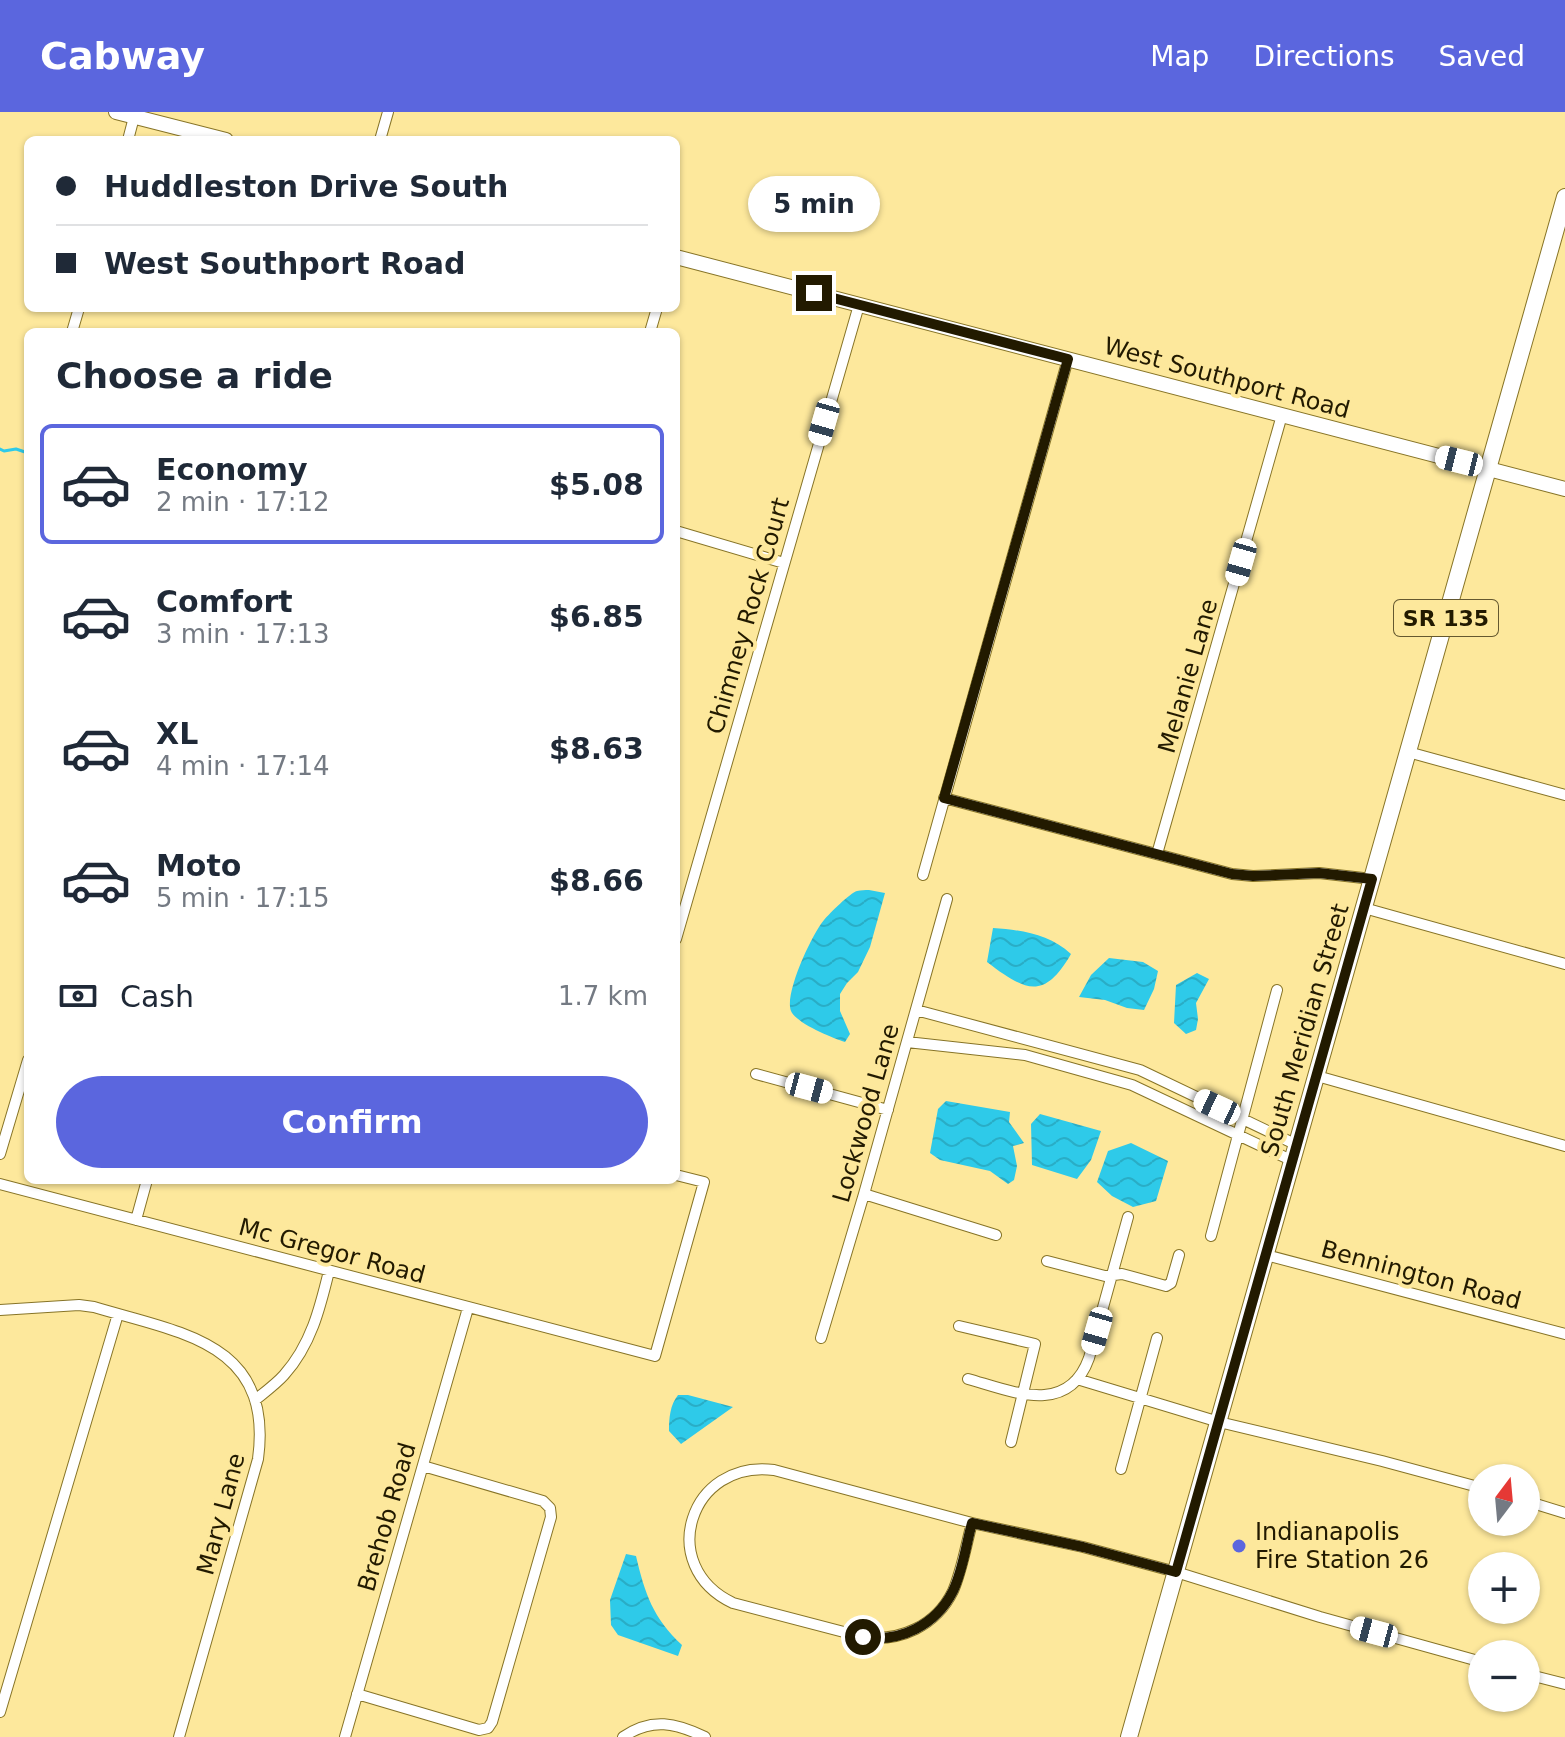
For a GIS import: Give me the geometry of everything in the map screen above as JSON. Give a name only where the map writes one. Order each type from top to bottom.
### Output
[{"type":"main road","points":[[116,112],[210,136]]},
{"type":"main road","name":"South Meridian Street","points":[[1129,1737],[1488,469],[1558,249],[1565,197]]},
{"type":"main road","name":"West Southport Road","points":[[680,258],[1565,489]]},
{"type":"street","points":[[381,136],[388,112]]},
{"type":"street","points":[[129,136],[134,117]]},
{"type":"street","name":"Chimney Rock Court","points":[[680,925],[859,305]]},
{"type":"street","points":[[923,875],[1068,359]]},
{"type":"street","name":"Melanie Lane","points":[[1157,854],[1282,415]]},
{"type":"street","points":[[680,532],[784,563]]},
{"type":"street","points":[[1408,752],[1565,795]]},
{"type":"street","points":[[944,798],[1244,876],[1319,873],[1372,879]]},
{"type":"street","name":"Lockwood Lane","points":[[821,1338],[947,899]]},
{"type":"street","points":[[1364,908],[1565,964]]},
{"type":"street","points":[[1211,1236],[1277,990]]},
{"type":"street","points":[[916,1010],[1140,1070],[1242,1119],[1295,1153]]},
{"type":"street","points":[[907,1042],[1025,1055],[1132,1085],[1238,1135],[1295,1153]]},
{"type":"street","points":[[0,1154],[24,1073]]},
{"type":"street","points":[[756,1074],[888,1110]]},
{"type":"street","points":[[1317,1076],[1565,1146]]},
{"type":"street","name":"Mc Gregor Road","points":[[0,1184],[655,1356],[704,1182],[680,1176]]},
{"type":"street","points":[[136,1220],[146,1184]]},
{"type":"street","points":[[864,1194],[996,1235]]},
{"type":"street","points":[[968,1379],[1039,1397],[1067,1388],[1077,1379],[1088,1363],[1128,1217]]},
{"type":"street","points":[[1047,1261],[1105,1276],[1122,1274],[1169,1286],[1179,1255]]},
{"type":"street","name":"Bennington Road","points":[[1266,1255],[1565,1334]]},
{"type":"street","points":[[0,1310],[79,1305],[94,1307],[193,1336],[215,1348],[237,1367],[255,1400],[283,1376],[300,1353],[315,1322],[329,1271]]},
{"type":"street","name":"Brehob Road","points":[[345,1737],[468,1308]]},
{"type":"street","points":[[1,1705],[3,1688],[118,1314]]},
{"type":"street","points":[[959,1326],[1035,1344],[1011,1442]]},
{"type":"street","points":[[1121,1469],[1157,1338]]},
{"type":"street","points":[[1077,1379],[1219,1422],[1468,1484]]},
{"type":"street","name":"Mary Lane","points":[[179,1737],[258,1459],[261,1438],[255,1400]]},
{"type":"street","points":[[357,1694],[481,1730],[492,1723],[551,1517],[550,1508],[543,1501],[423,1466]]},
{"type":"street","points":[[972,1523],[954,1588],[938,1612],[922,1626],[884,1639],[733,1603],[711,1590],[695,1567],[689,1547],[692,1518],[709,1491],[740,1471],[761,1469],[972,1523],[1083,1547],[1468,1658]]},
{"type":"street","points":[[1540,1505],[1565,1513]]},
{"type":"street","points":[[1540,1678],[1565,1684]]},
{"type":"street","points":[[623,1737],[639,1728],[664,1724],[688,1729],[705,1737]]},
{"type":"water","points":[[869,890],[885,893],[870,947],[858,972],[840,994],[840,1011],[850,1034],[845,1042],[815,1030],[794,1016],[790,1003],[795,978],[819,927],[854,893]]},
{"type":"water","points":[[993,928],[1035,934],[1071,954],[1052,979],[1043,985],[1023,985],[987,962]]},
{"type":"water","points":[[1109,958],[1143,962],[1158,971],[1144,1010],[1079,997],[1091,975]]},
{"type":"water","points":[[1197,973],[1209,979],[1196,1003],[1196,1030],[1186,1034],[1174,1023],[1176,985]]},
{"type":"water","points":[[946,1101],[1010,1112],[1009,1122],[1024,1143],[1013,1146],[1017,1166],[1014,1180],[1008,1184],[990,1171],[940,1160],[930,1153],[938,1109]]},
{"type":"water","points":[[1040,1114],[1101,1131],[1091,1160],[1077,1179],[1032,1165],[1031,1124]]},
{"type":"water","points":[[1131,1143],[1168,1161],[1156,1201],[1133,1207],[1112,1196],[1097,1182],[1108,1151]]},
{"type":"water","points":[[678,1395],[733,1407],[681,1444],[669,1431],[670,1412]]},
{"type":"water","points":[[626,1554],[636,1556],[652,1605],[682,1645],[678,1656],[618,1635],[611,1625],[610,1600]]},
{"type":"waterway","points":[[0,449],[24,452]]},
{"type":"place","name":"Indianapolis Fire Station 26","points":[[1239,1546]]},
{"type":"route","points":[[814,293],[1068,359],[944,798],[1232,874],[1319,873],[1372,879],[1176,1572],[1083,1547],[972,1523],[954,1588],[938,1612],[922,1626],[900,1636],[884,1639],[863,1637]]}]
